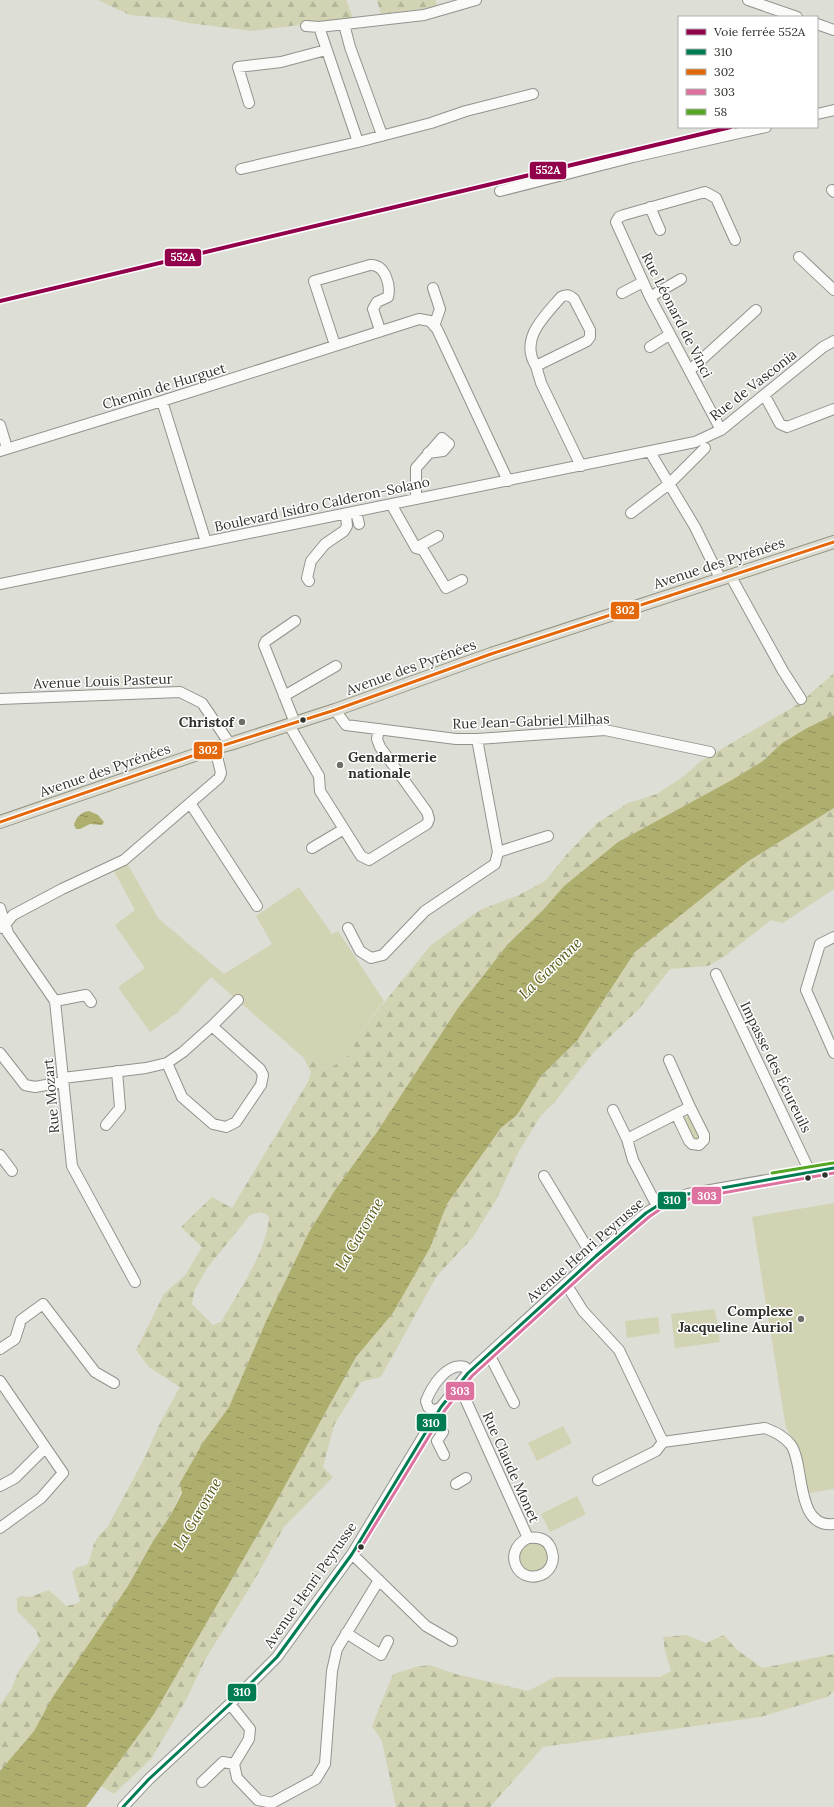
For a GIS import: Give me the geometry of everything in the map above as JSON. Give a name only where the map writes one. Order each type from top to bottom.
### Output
[{"type":"main road","name":"Avenue des Pyrénées","points":[[0,822],[215,748],[335,710],[491,654],[834,542]]},
{"type":"street","points":[[306,26],[319,27],[424,15],[476,0]]},
{"type":"street","points":[[748,0],[794,16]]},
{"type":"street","points":[[344,24],[350,47],[382,134]]},
{"type":"street","points":[[818,24],[834,30]]},
{"type":"street","points":[[319,27],[358,142]]},
{"type":"street","points":[[249,103],[238,67],[281,62],[326,50]]},
{"type":"street","points":[[241,169],[358,142],[382,134],[431,123],[461,112],[533,94]]},
{"type":"street","points":[[818,114],[834,110]]},
{"type":"street","points":[[500,191],[633,157],[762,128]]},
{"type":"street","points":[[660,230],[650,207],[705,192],[716,198],[735,240]]},
{"type":"street","name":"Rue Léonard de Vinci","points":[[650,207],[618,217],[616,222],[617,227],[650,297],[721,430]]},
{"type":"street","points":[[799,257],[834,290]]},
{"type":"street","points":[[335,345],[314,281],[370,265],[376,265],[382,269],[390,289],[388,297],[377,302],[373,309],[380,330]]},
{"type":"street","points":[[650,297],[681,279]]},
{"type":"street","points":[[622,293],[643,282]]},
{"type":"street","points":[[433,288],[440,309],[432,323],[437,329],[508,481]]},
{"type":"street","points":[[536,366],[587,341],[590,337],[590,330],[574,299],[570,296],[565,295],[561,297],[538,324],[533,332],[530,349],[541,383],[581,466]]},
{"type":"street","points":[[690,370],[756,310]]},
{"type":"street","name":"Chemin de Hurguet","points":[[4,449],[162,401],[380,330],[419,319],[432,323]]},
{"type":"street","points":[[650,346],[670,335]]},
{"type":"street","name":"Rue de Vasconia","points":[[650,452],[694,442],[721,430],[765,396],[823,347],[834,341]]},
{"type":"street","points":[[765,396],[780,424],[786,427],[834,409]]},
{"type":"street","points":[[162,401],[206,542]]},
{"type":"street","points":[[0,425],[4,449]]},
{"type":"street","points":[[632,514],[669,484],[682,469],[705,448]]},
{"type":"street","points":[[650,452],[725,577],[801,699]]},
{"type":"street","name":"Boulevard Isidro Calderon-Solano","points":[[0,584],[650,452]]},
{"type":"street","points":[[416,499],[416,468],[428,454]]},
{"type":"street","points":[[391,504],[416,548],[423,550],[446,588],[462,580]]},
{"type":"street","points":[[351,513],[359,524]]},
{"type":"street","points":[[309,581],[307,578],[311,561],[325,544],[344,531],[351,513]]},
{"type":"street","points":[[416,548],[438,536]]},
{"type":"street","points":[[295,621],[265,643],[265,648],[284,696],[292,724],[319,776],[320,791],[361,856],[369,860],[428,822],[429,816],[378,744],[377,739],[379,729]]},
{"type":"street","points":[[284,696],[336,666]]},
{"type":"street","name":"Avenue Louis Pasteur","points":[[0,699],[180,692],[202,703],[230,744]]},
{"type":"street","name":"Rue Jean-Gabriel Milhas","points":[[335,710],[346,725],[456,739],[477,739],[604,730],[710,752]]},
{"type":"street","points":[[348,928],[360,951],[371,958],[383,955],[425,911],[495,864],[498,852],[477,739]]},
{"type":"street","points":[[3,926],[13,915],[124,860],[219,778],[221,773],[215,748]]},
{"type":"street","points":[[190,803],[257,906]]},
{"type":"street","points":[[312,848],[344,829]]},
{"type":"street","points":[[498,852],[548,836]]},
{"type":"street","name":"Rue Mozart","points":[[0,908],[3,926],[55,1001],[72,1166],[135,1282]]},
{"type":"street","points":[[834,937],[820,944],[806,990],[834,1053]]},
{"type":"street","name":"Impasse des Écureuils","points":[[716,974],[810,1172]]},
{"type":"street","points":[[55,1001],[86,995],[91,1002]]},
{"type":"street","points":[[0,1053],[25,1084],[35,1087],[63,1080],[146,1068],[167,1063],[183,1052],[238,1000]]},
{"type":"street","points":[[167,1063],[182,1097],[192,1107],[213,1124],[226,1127],[236,1122],[261,1085],[263,1074],[260,1069],[212,1026]]},
{"type":"street","points":[[669,1060],[704,1135],[704,1140],[699,1145],[692,1144],[689,1141],[676,1114]]},
{"type":"street","points":[[106,1125],[120,1108],[117,1071]]},
{"type":"street","points":[[627,1139],[690,1107]]},
{"type":"street","points":[[613,1110],[627,1139],[633,1160],[657,1206]]},
{"type":"street","points":[[0,1155],[12,1171]]},
{"type":"street","name":"Avenue Henri Peyrusse","points":[[123,1807],[149,1779],[278,1657],[352,1554],[441,1407],[468,1373],[596,1256],[629,1227],[657,1206],[688,1194],[834,1168]]},
{"type":"street","points":[[544,1176],[585,1244],[596,1256]]},
{"type":"street","points":[[566,1284],[583,1311],[619,1350],[663,1442]]},
{"type":"street","points":[[0,1349],[15,1339],[21,1320],[43,1304],[95,1372],[114,1383]]},
{"type":"street","points":[[489,1354],[514,1403]]},
{"type":"street","points":[[441,1407],[434,1411],[428,1407],[426,1401],[436,1383],[451,1368],[459,1365],[465,1367],[468,1373]]},
{"type":"street","points":[[0,1381],[63,1473],[41,1498],[0,1528]]},
{"type":"street","name":"Rue Claude Monet","points":[[459,1385],[528,1538]]},
{"type":"street","points":[[431,1423],[445,1433],[438,1441],[444,1455]]},
{"type":"street","points":[[598,1480],[656,1451],[663,1442],[765,1428],[780,1434],[792,1446],[796,1455],[805,1503],[809,1512],[817,1520],[830,1525],[834,1524]]},
{"type":"street","points":[[0,1486],[15,1478],[45,1448]]},
{"type":"street","points":[[456,1484],[466,1478]]},
{"type":"street","name":"Rue Claude Monet","points":[[536,1537],[544,1540],[552,1548],[553,1561],[549,1570],[537,1577],[525,1575],[515,1566],[513,1554],[519,1542],[528,1538],[536,1537]]},
{"type":"street","points":[[352,1554],[426,1626],[452,1641]]},
{"type":"street","points":[[230,1704],[250,1729],[249,1739],[234,1764],[237,1778],[258,1800],[272,1803],[316,1779],[325,1764],[332,1671],[337,1649],[379,1580]]},
{"type":"street","points":[[346,1633],[381,1655],[388,1641]]},
{"type":"street","points":[[202,1782],[223,1762],[234,1764]]},
{"type":"green space","points":[[98,0],[346,0],[353,18],[253,31],[188,23],[166,18],[130,15]]},
{"type":"green space","points":[[377,0],[435,0],[438,7],[381,14]]},
{"type":"green space","points":[[834,673],[834,715],[807,728],[782,743],[763,761],[730,781],[618,842],[564,886],[543,910],[507,945],[458,1008],[377,1132],[335,1190],[309,1232],[267,1319],[229,1407],[204,1441],[170,1516],[153,1541],[128,1586],[52,1698],[34,1731],[0,1771],[0,1705],[12,1688],[18,1672],[40,1641],[36,1630],[17,1611],[17,1598],[21,1596],[30,1597],[49,1590],[66,1606],[76,1604],[80,1601],[72,1572],[77,1567],[88,1564],[94,1544],[99,1535],[107,1528],[144,1459],[161,1421],[180,1387],[149,1367],[136,1350],[164,1294],[186,1274],[202,1247],[181,1227],[212,1197],[232,1208],[308,1082],[311,1072],[303,1057],[326,1069],[332,1067],[352,1053],[352,1044],[361,1031],[431,945],[480,910],[519,895],[545,881],[567,854],[596,824],[628,803],[657,794],[684,776],[701,761],[800,703]],"holes":[[[259,1212],[266,1214],[269,1217],[267,1230],[263,1244],[251,1271],[221,1322],[213,1325],[192,1304],[195,1289],[208,1267],[250,1215]]]},
{"type":"green space","points":[[834,808],[834,889],[783,923],[771,920],[725,956],[708,966],[670,969],[638,1010],[593,1053],[554,1103],[542,1114],[519,1151],[496,1200],[473,1237],[436,1277],[381,1377],[361,1382],[334,1425],[323,1467],[333,1477],[284,1527],[252,1584],[206,1658],[186,1700],[151,1759],[114,1794],[101,1786],[154,1714],[270,1513],[356,1357],[393,1313],[430,1248],[447,1204],[501,1128],[517,1115],[541,1076],[577,1041],[635,952],[747,862]]},
{"type":"green space","points":[[127,863],[158,918],[224,974],[272,944],[256,916],[299,887],[332,934],[338,931],[384,1001],[361,1031],[352,1053],[332,1067],[326,1069],[303,1057],[211,977],[177,1013],[150,1032],[118,987],[145,968],[115,925],[135,910],[114,871]]},
{"type":"green space","points":[[689,1115],[701,1138],[695,1142],[683,1119]]},
{"type":"green space","name":"Complexe Jacqueline Auriol","points":[[834,1203],[834,1489],[809,1493],[800,1450],[786,1428],[752,1217]]},
{"type":"green space","points":[[715,1309],[720,1342],[675,1348],[671,1314]]},
{"type":"green space","points":[[658,1317],[660,1333],[627,1338],[625,1321]]},
{"type":"green space","points":[[563,1426],[572,1443],[537,1461],[528,1443]]},
{"type":"green space","points":[[577,1496],[586,1514],[550,1532],[541,1514]]},
{"type":"green space","points":[[532,1542],[538,1543],[545,1548],[548,1555],[547,1564],[545,1569],[525,1574],[516,1555],[522,1546]]},
{"type":"green space","points":[[686,1635],[706,1643],[724,1635],[736,1649],[762,1668],[834,1654],[834,1691],[827,1697],[760,1717],[543,1747],[490,1807],[396,1807],[382,1741],[372,1726],[393,1674],[416,1667],[429,1665],[456,1674],[528,1691],[555,1677],[660,1677],[671,1671],[665,1651],[663,1637]]},
{"type":"water","name":"La Garonne","points":[[834,715],[834,808],[747,862],[635,952],[577,1041],[541,1076],[517,1115],[501,1128],[447,1204],[430,1248],[393,1313],[356,1357],[270,1513],[154,1714],[86,1807],[0,1807],[0,1771],[34,1731],[52,1698],[128,1586],[182,1493],[180,1483],[204,1441],[229,1407],[267,1319],[309,1232],[335,1190],[377,1132],[458,1008],[507,945],[543,910],[564,886],[618,842],[730,781],[763,761],[782,743],[807,728]]},
{"type":"water","points":[[89,811],[98,815],[104,822],[102,825],[90,824],[80,829],[76,829],[74,825],[78,817],[84,812]]},
{"type":"rail line","name":"552A","points":[[0,301],[727,128]]},
{"type":"transit line","name":"302","points":[[0,822],[215,748],[335,710],[491,654],[834,542]]},
{"type":"transit line","name":"58","points":[[772,1173],[833,1163]]},
{"type":"transit line","name":"310","points":[[123,1807],[149,1779],[230,1704],[277,1657],[352,1554],[441,1407],[468,1373],[596,1256],[646,1213],[657,1206],[688,1194],[834,1168]]},
{"type":"transit line","name":"303","points":[[359,1551],[445,1410],[472,1376],[599,1260],[649,1217],[659,1210],[689,1199],[834,1173]]},
{"type":"place","name":"Christof","points":[[242,722]]},
{"type":"place","name":"Gendarmerie nationale","points":[[340,765]]},
{"type":"place","name":"Complexe Jacqueline Auriol","points":[[801,1319]]}]
